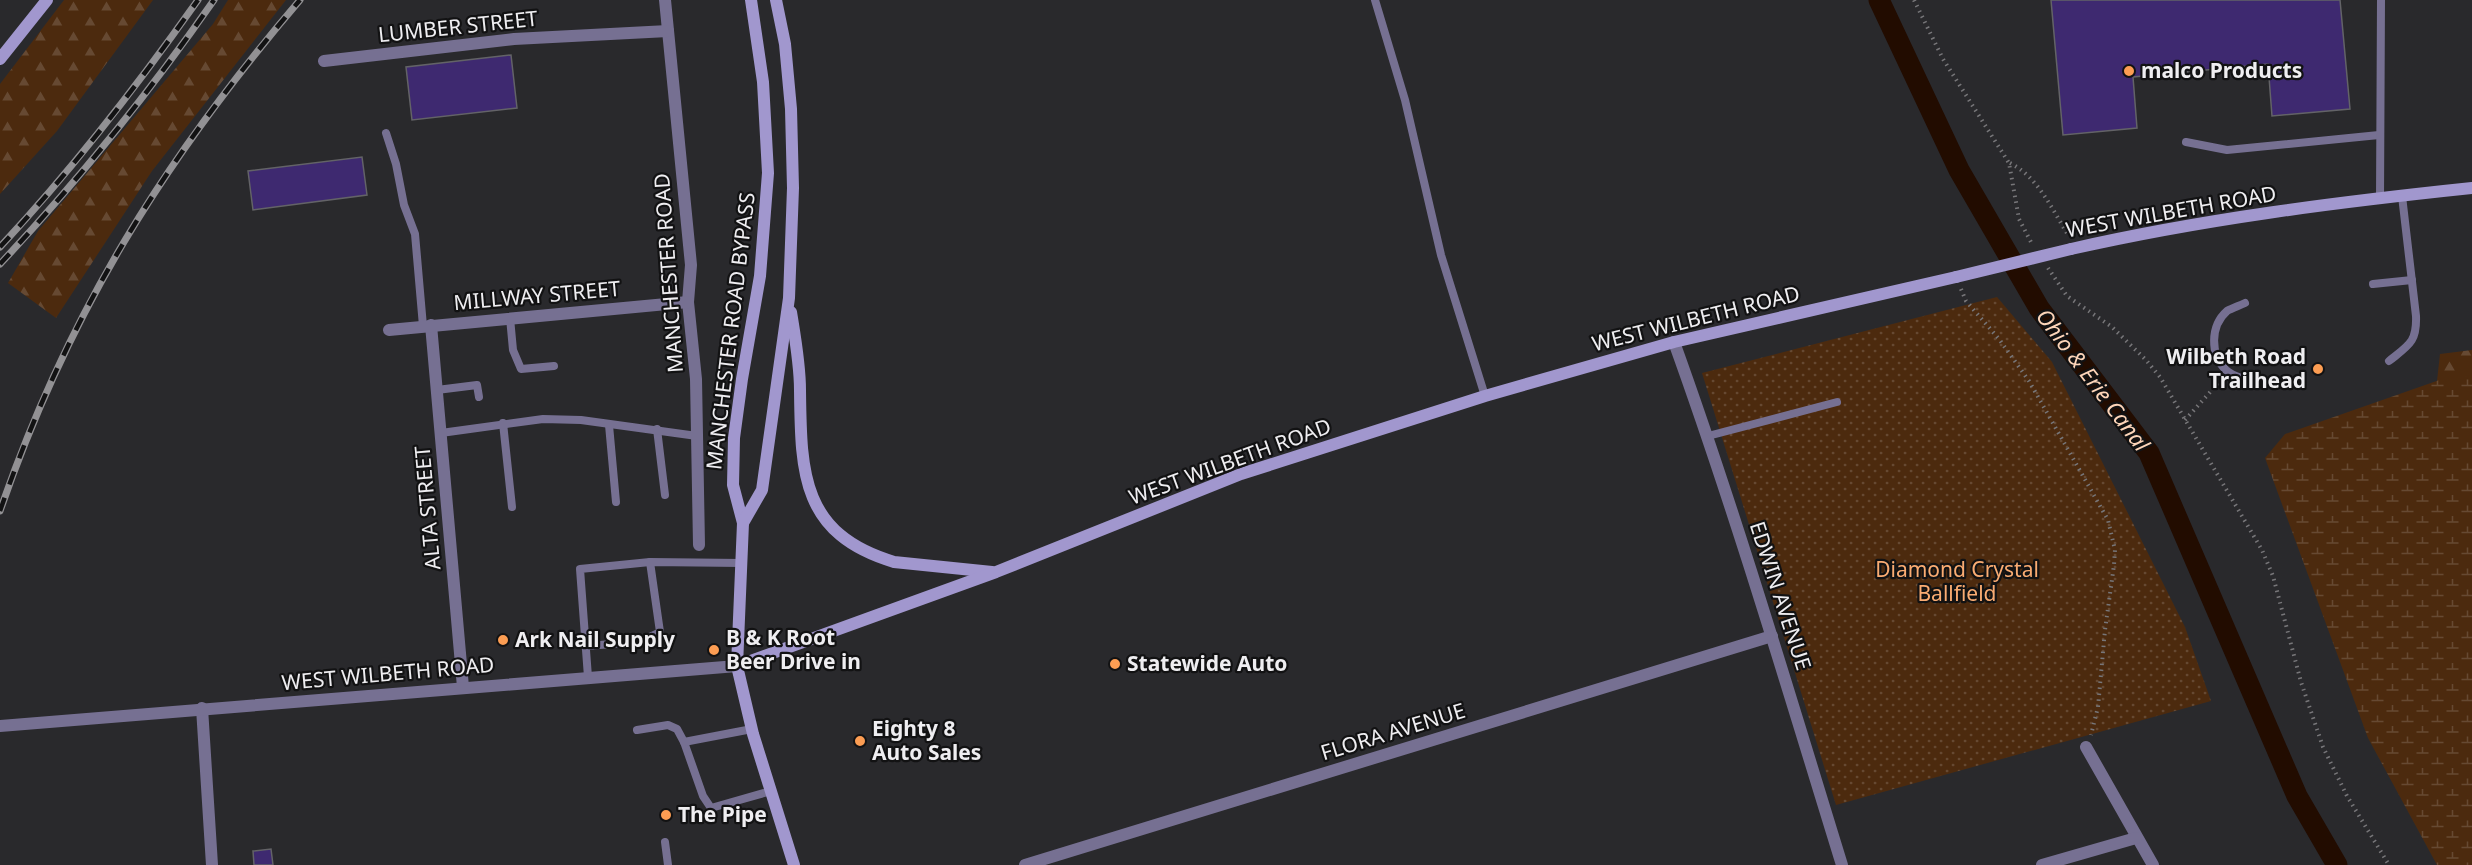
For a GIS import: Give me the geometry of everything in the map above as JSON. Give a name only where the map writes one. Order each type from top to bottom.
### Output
[{"type":"main road","points":[[0,59],[47,0]]},
{"type":"main road","name":"MANCHESTER ROAD BYPASS","points":[[737,666],[743,523],[733,485],[734,438],[760,276],[768,173],[763,82],[751,0]]},
{"type":"main road","name":"MANCHESTER ROAD BYPASS","points":[[743,523],[762,490],[789,298],[793,188],[791,109],[785,44],[776,0]]},
{"type":"main road","name":"WEST WILBETH ROAD","points":[[737,666],[996,572],[1241,474],[1485,396],[1674,342],[2074,249],[2222,221],[2380,198],[2472,188]]},
{"type":"main road","points":[[789,298],[800,387],[801,453],[814,500],[828,522],[855,546],[888,560],[996,572]]},
{"type":"main road","points":[[737,666],[752,729],[794,865]]},
{"type":"street","name":"MANCHESTER ROAD","points":[[665,0],[691,265],[688,302],[696,380],[699,545]]},
{"type":"street","name":"LUMBER STREET","points":[[324,61],[514,39],[668,31]]},
{"type":"street","name":"MILLWAY STREET","points":[[389,330],[688,302]]},
{"type":"street","name":"ALTA STREET","points":[[427,326],[437,390],[463,687]]},
{"type":"street","name":"EDWIN AVENUE","points":[[1674,342],[1708,436],[1842,865]]},
{"type":"street","name":"FLORA AVENUE","points":[[1024,865],[1772,636]]},
{"type":"street","name":"WEST WILBETH ROAD","points":[[0,726],[737,666]]},
{"type":"street","points":[[202,708],[212,865]]},
{"type":"street","points":[[2086,747],[2153,865]]},
{"type":"street","points":[[2042,865],[2136,838]]},
{"type":"lane","points":[[1375,0],[1405,100],[1441,255],[1485,396]]},
{"type":"lane","points":[[2380,198],[2381,0]]},
{"type":"lane","points":[[386,133],[396,164],[404,205],[415,234],[427,326]]},
{"type":"lane","points":[[2186,142],[2228,150],[2379,135]]},
{"type":"lane","points":[[2389,361],[2410,344],[2417,333],[2402,196]]},
{"type":"lane","points":[[2373,284],[2412,280]]},
{"type":"lane","points":[[2245,303],[2228,310],[2217,324],[2214,340],[2217,359],[2228,372],[2243,379],[2258,380]]},
{"type":"lane","points":[[510,318],[513,350],[521,369],[554,366]]},
{"type":"lane","points":[[437,390],[477,385],[479,397]]},
{"type":"lane","points":[[1708,436],[1837,402]]},
{"type":"lane","points":[[441,434],[502,423],[543,419],[581,420],[609,426],[657,429],[697,436]]},
{"type":"lane","points":[[502,423],[512,507]]},
{"type":"lane","points":[[609,426],[616,502]]},
{"type":"lane","points":[[657,429],[665,495]]},
{"type":"lane","points":[[588,677],[580,569],[650,562],[742,563]]},
{"type":"lane","points":[[586,646],[639,642],[660,632],[650,562]]},
{"type":"lane","points":[[637,730],[668,725],[677,729],[684,742],[703,796],[711,808],[771,791]]},
{"type":"lane","points":[[684,742],[752,729]]},
{"type":"lane","points":[[665,842],[668,865]]},
{"type":"path","points":[[1914,0],[1943,59],[2009,163],[2014,196]]},
{"type":"path","points":[[2009,163],[2023,170],[2033,182],[2074,249]]},
{"type":"path","points":[[1956,277],[1966,301],[2000,339],[2029,381],[2108,520],[2112,533],[2114,565],[2104,630],[2098,707],[2096,722],[2086,747]]},
{"type":"path","points":[[2112,327],[2153,368],[2262,550],[2273,576],[2297,671],[2323,747],[2347,796],[2389,865]]},
{"type":"path","points":[[2185,420],[2228,372]]},
{"type":"green space","points":[[64,0],[153,0],[57,131],[0,194],[0,84]]},
{"type":"green space","points":[[228,0],[286,0],[152,171],[56,318],[8,283],[38,231],[213,24]]},
{"type":"green space","name":"Diamond Crystal Ballfield","points":[[1997,297],[2052,362],[2185,627],[2211,701],[1836,805],[1702,373]]},
{"type":"green space","points":[[2472,350],[2472,377],[2437,381],[2440,354]]},
{"type":"green space","points":[[2472,376],[2472,865],[2437,865],[2368,738],[2265,458],[2285,434],[2448,377]]},
{"type":"building","name":"malco Products","points":[[2051,0],[2340,0],[2350,109],[2272,116],[2268,64],[2133,77],[2137,128],[2063,135]]},
{"type":"building","points":[[511,55],[517,108],[412,120],[406,67]]},
{"type":"building","points":[[362,157],[367,195],[253,210],[248,171]]},
{"type":"building","points":[[271,849],[273,865],[254,865],[253,851]]},
{"type":"waterway","name":"Ohio & Erie Canal","points":[[1879,0],[1959,170],[2039,308],[2149,453],[2297,796],[2337,865]]},
{"type":"railway","points":[[0,247],[103,127],[198,0]]},
{"type":"railway","points":[[0,264],[112,136],[214,0]]},
{"type":"railway","points":[[0,511],[27,439],[57,370],[89,304],[125,240],[206,119],[251,59],[300,0]]},
{"type":"place","name":"malco Products","points":[[2129,71]]},
{"type":"place","name":"Wilbeth Road Trailhead","points":[[2318,369]]},
{"type":"place","name":"Ark Nail Supply","points":[[503,640]]},
{"type":"place","name":"B & K Root Beer Drive in","points":[[714,650]]},
{"type":"place","name":"Statewide Auto","points":[[1115,664]]},
{"type":"place","name":"Eighty 8 Auto Sales","points":[[860,741]]},
{"type":"place","name":"The Pipe","points":[[666,815]]}]
